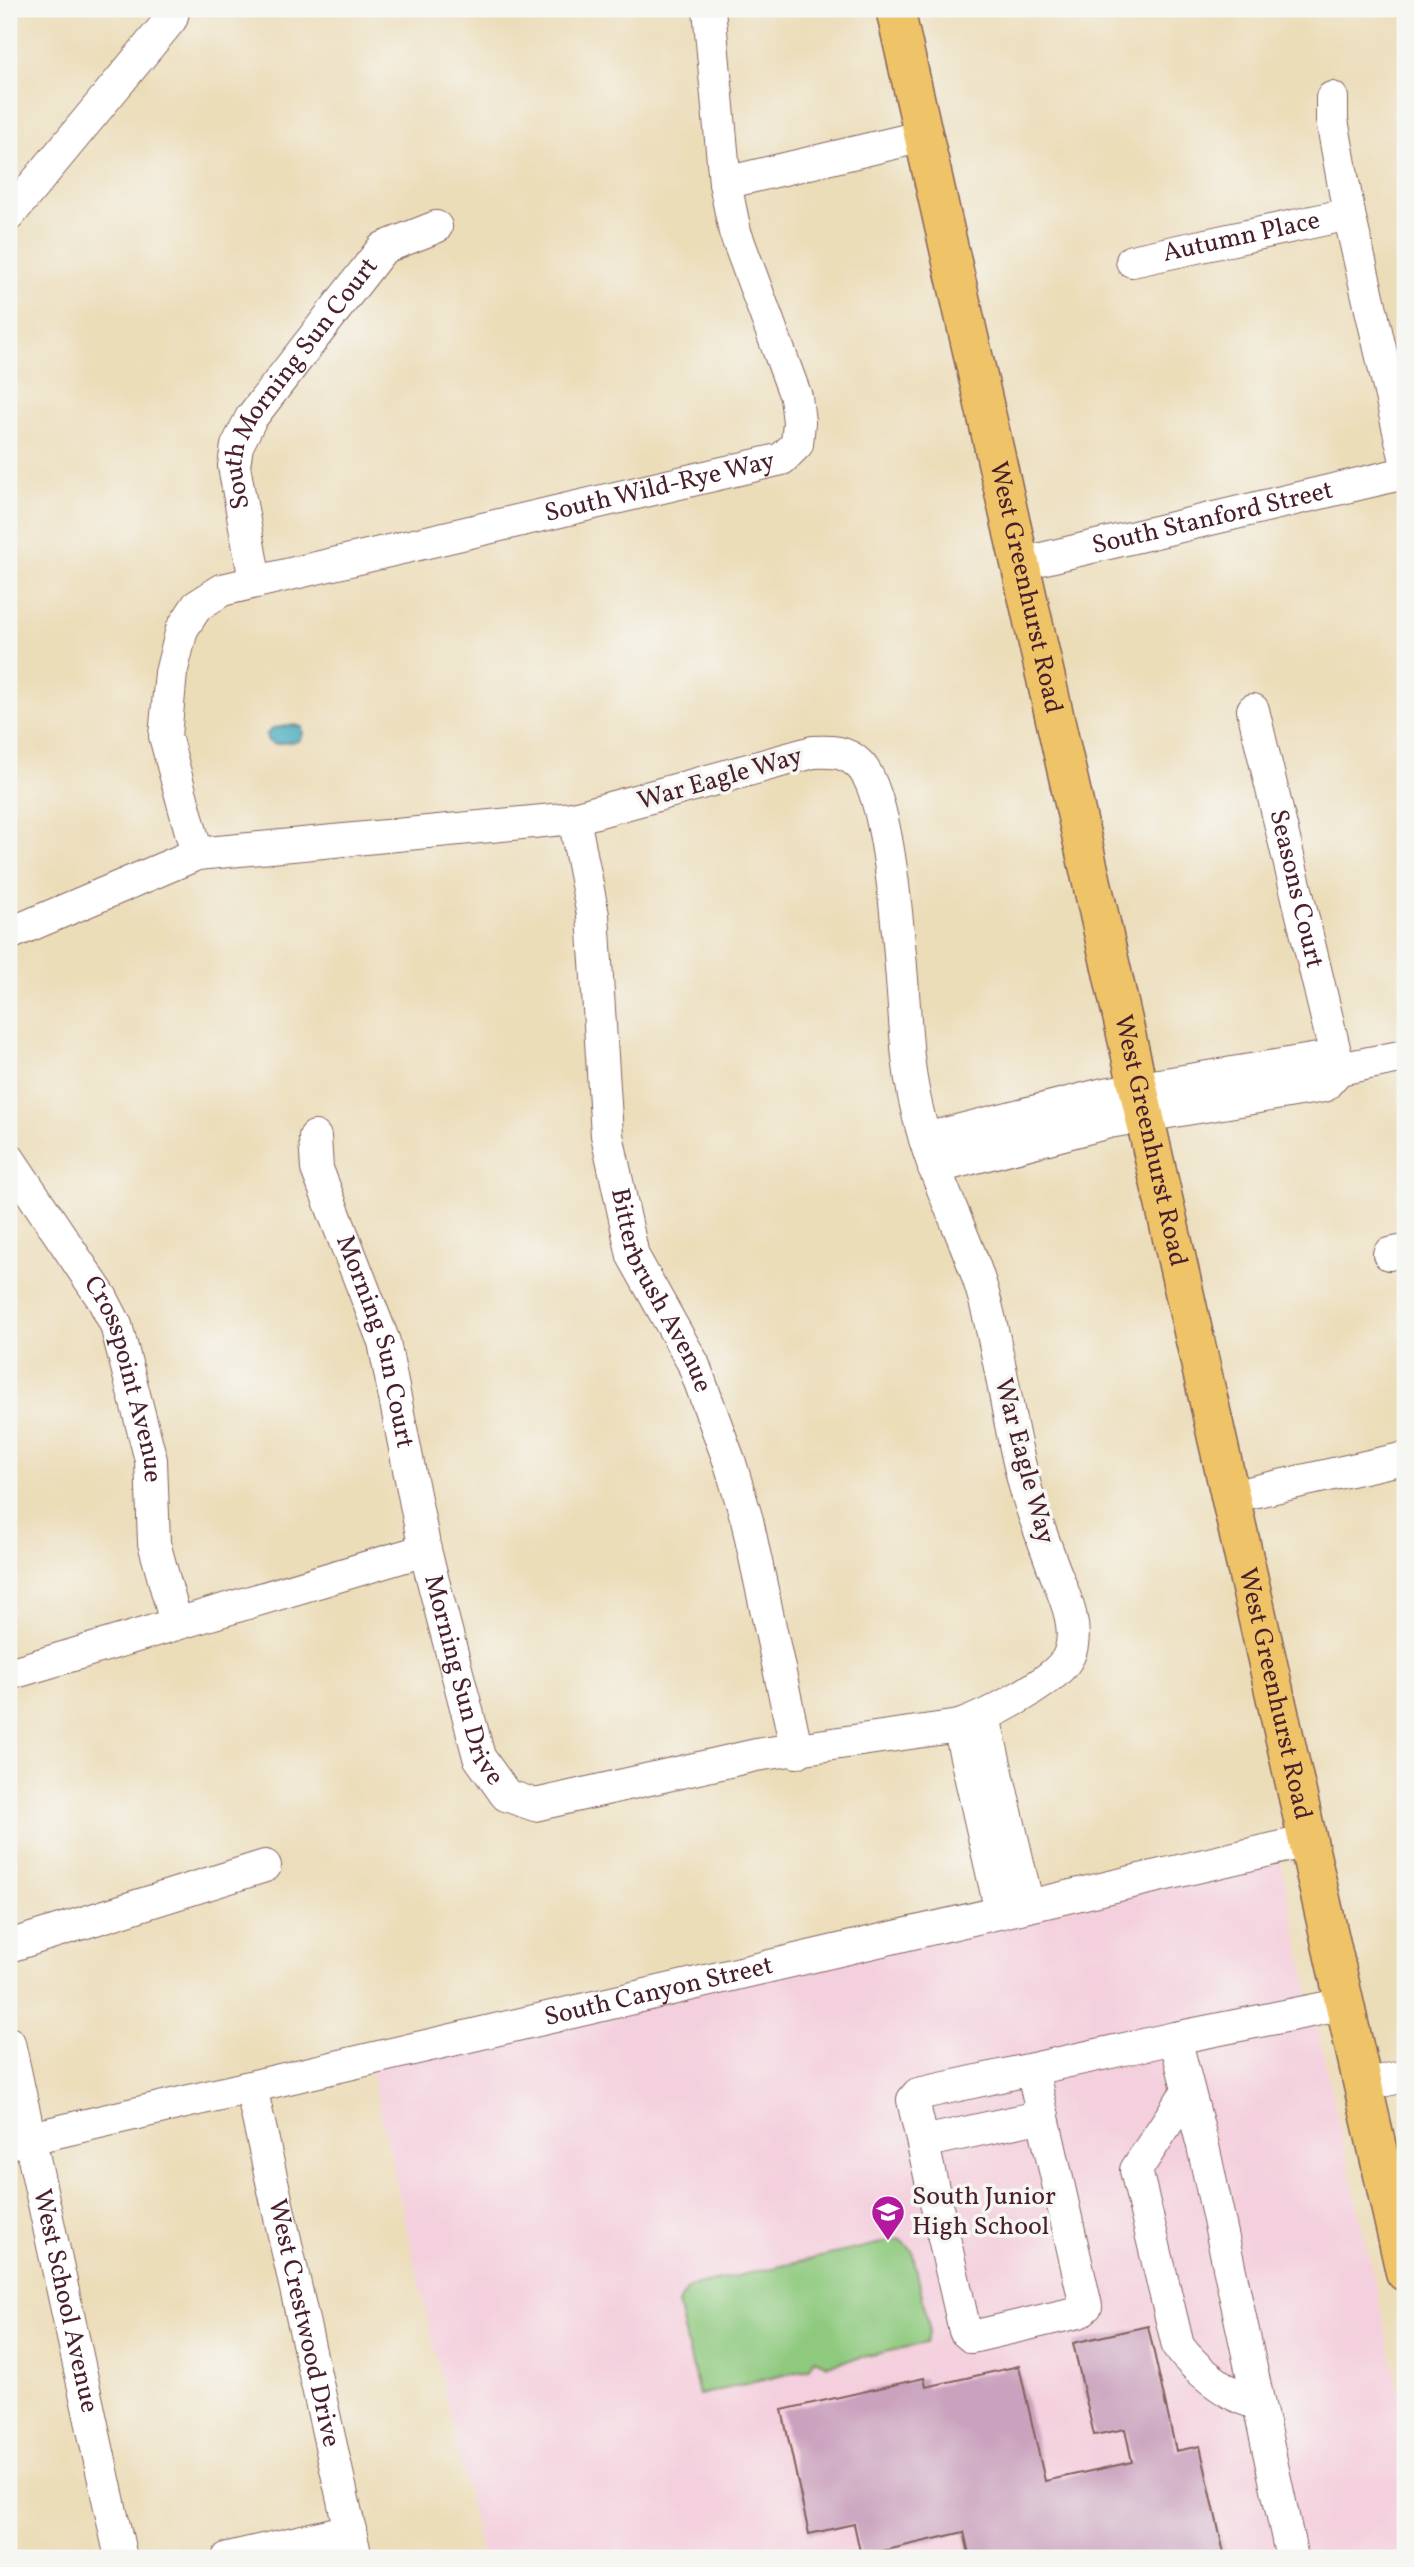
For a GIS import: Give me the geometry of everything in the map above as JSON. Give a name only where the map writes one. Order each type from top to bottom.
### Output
[{"type":"main road","name":"West Greenhurst Road","points":[[895,9],[1405,2272]]},
{"type":"street","points":[[9,215],[171,19],[174,9]]},
{"type":"street","name":"South Wild-Rye Way","points":[[256,581],[782,459],[797,444],[799,422],[796,397],[735,232],[725,183],[709,9]]},
{"type":"street","name":"Autumn Place","points":[[1332,98],[1332,120],[1349,214],[1405,457]]},
{"type":"street","points":[[725,183],[923,136]]},
{"type":"street","name":"Autumn Place","points":[[1132,261],[1349,214]]},
{"type":"street","name":"South Morning Sun Court","points":[[256,581],[234,466],[237,446],[251,418],[383,248],[436,227]]},
{"type":"street","name":"South Stanford Street","points":[[1020,564],[1405,473]]},
{"type":"street","points":[[9,934],[197,854],[165,736],[171,673],[182,629],[197,606],[222,590],[256,581]]},
{"type":"street","name":"Seasons Court","points":[[1253,710],[1339,1069]]},
{"type":"street","name":"War Eagle Way","points":[[197,854],[574,818],[813,752],[833,750],[860,764],[875,798],[890,870],[896,906],[908,1059],[930,1154],[982,1289],[1025,1486],[1070,1615],[1073,1640],[1069,1658],[1054,1673],[971,1722]]},
{"type":"street","name":"Bitterbrush Avenue","points":[[574,818],[593,915],[607,1135],[633,1256],[693,1363],[730,1463],[747,1520],[797,1752]]},
{"type":"street","points":[[930,1154],[1109,1122],[1141,1102],[1324,1086],[1339,1069],[1405,1056]]},
{"type":"street","name":"Morning Sun Court","points":[[315,1137],[317,1169],[384,1342],[425,1550]]},
{"type":"street","name":"Crosspoint Avenue","points":[[9,1158],[102,1298],[116,1325],[151,1460],[153,1543],[177,1623]]},
{"type":"street","points":[[1230,1497],[1405,1458]]},
{"type":"street","name":"Morning Sun Drive","points":[[9,1674],[425,1550],[479,1757],[506,1795],[535,1805],[756,1755],[797,1752],[971,1722]]},
{"type":"street","points":[[971,1722],[1014,1909]]},
{"type":"street","name":"South Canyon Street","points":[[20,2140],[1308,1842]]},
{"type":"street","points":[[9,1946],[265,1866]]},
{"type":"street","points":[[1032,2069],[1086,2306],[1079,2312],[972,2337],[965,2331],[923,2143],[914,2100],[918,2094],[1032,2069],[1175,2038],[1345,2004]]},
{"type":"street","points":[[1175,2038],[1203,2146],[1292,2558]]},
{"type":"street","name":"West School Avenue","points":[[9,2043],[20,2140],[121,2558]]},
{"type":"street","points":[[1363,2085],[1405,2076]]},
{"type":"street","name":"West Crestwood Drive","points":[[251,2087],[353,2544]]},
{"type":"street","points":[[1187,2092],[1136,2170],[1178,2346],[1185,2356],[1242,2400],[1257,2403]]},
{"type":"street","points":[[923,2143],[1043,2116]]},
{"type":"street","points":[[228,2558],[353,2544]]},
{"type":"shaded area","name":"South Junior High School","points":[[1280,1860],[1405,2418],[1405,2558],[482,2558],[370,2066]]},
{"type":"green space","points":[[899,2239],[912,2250],[930,2332],[926,2343],[827,2365],[815,2359],[809,2369],[699,2395],[678,2304],[689,2287]]},
{"type":"water","points":[[295,725],[302,727],[303,734],[299,741],[274,744],[268,741],[266,735],[273,728]]},
{"type":"building","points":[[1148,2326],[1176,2451],[1200,2446],[1225,2558],[970,2558],[964,2532],[861,2556],[854,2524],[809,2534],[782,2410],[924,2378],[926,2387],[1019,2366],[1045,2481],[1132,2462],[1125,2429],[1094,2435],[1073,2343]]},
{"type":"place","name":"South Junior High School","points":[[888,2242]]}]
